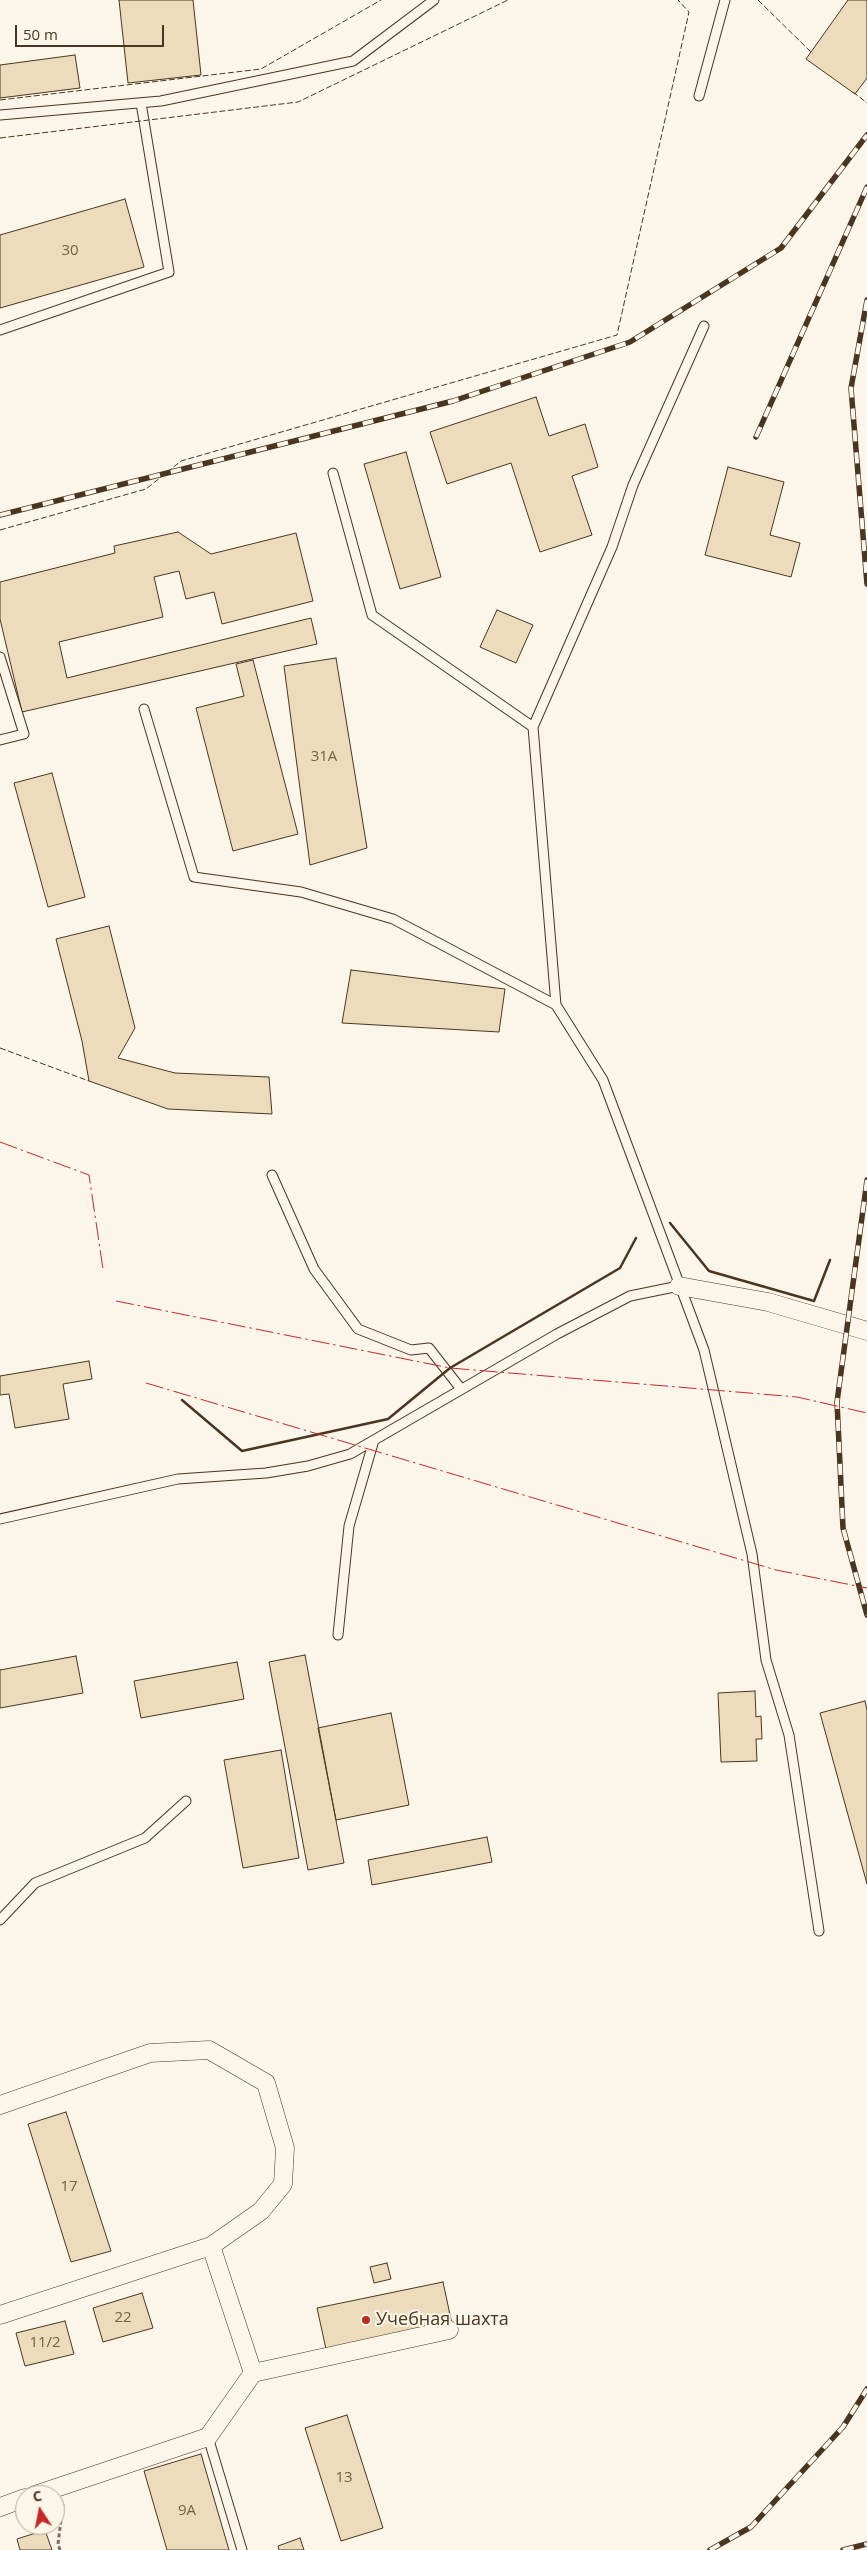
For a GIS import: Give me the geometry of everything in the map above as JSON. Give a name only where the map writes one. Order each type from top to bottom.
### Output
[{"type":"street","points":[[679,1286],[768,1302],[867,1330]]},
{"type":"street","points":[[0,2105],[150,2053],[210,2050],[266,2083],[285,2148],[283,2184],[261,2211],[211,2246],[0,2315]]},
{"type":"street","points":[[211,2246],[253,2373]]},
{"type":"street","points":[[65,2485],[208,2438],[253,2373],[449,2330]]},
{"type":"street","points":[[0,2507],[15,2502]]},
{"type":"lane","points":[[0,115],[160,101],[353,62],[434,0]]},
{"type":"lane","points":[[699,96],[722,2]]},
{"type":"lane","points":[[0,330],[169,272],[141,103]]},
{"type":"lane","points":[[704,326],[633,485],[612,547],[533,727],[556,1005],[603,1080],[704,1350],[752,1554],[766,1660],[789,1735],[819,1931]]},
{"type":"lane","points":[[333,473],[372,614],[533,727]]},
{"type":"lane","points":[[0,657],[24,734],[0,740]]},
{"type":"lane","points":[[144,710],[194,877],[301,892],[393,919],[556,1005]]},
{"type":"lane","points":[[272,1175],[314,1269],[358,1329],[411,1350],[429,1348],[461,1389]]},
{"type":"lane","points":[[0,1519],[178,1479],[266,1473],[308,1466],[350,1454],[557,1334],[630,1296],[679,1286]]},
{"type":"lane","points":[[338,1635],[349,1526],[374,1440]]},
{"type":"lane","points":[[0,1920],[35,1883],[146,1838],[186,1801]]},
{"type":"lane","points":[[208,2438],[242,2550]]},
{"type":"path","points":[[59,2535],[58,2544],[60,2550]]},
{"type":"building","points":[[119,0],[193,0],[201,75],[128,83]]},
{"type":"building","points":[[848,0],[867,0],[867,78],[855,94],[806,59]]},
{"type":"building","points":[[75,55],[80,88],[0,98],[0,65]]},
{"type":"building","points":[[125,199],[144,267],[0,308],[0,235]]},
{"type":"building","points":[[536,397],[549,436],[585,424],[598,467],[572,476],[592,535],[540,552],[511,463],[447,484],[430,432]]},
{"type":"building","points":[[406,452],[441,577],[400,589],[364,464]]},
{"type":"building","points":[[728,467],[784,482],[770,535],[800,543],[791,577],[705,555]]},
{"type":"building","points":[[178,532],[211,554],[296,533],[313,601],[222,624],[214,592],[186,599],[179,571],[154,577],[163,617],[59,642],[67,678],[311,618],[317,644],[22,712],[0,619],[0,582],[115,553],[114,546]]},
{"type":"building","points":[[497,610],[533,625],[516,663],[480,647]]},
{"type":"building","points":[[336,658],[367,848],[310,865],[284,666]]},
{"type":"building","points":[[253,660],[298,834],[233,851],[196,708],[244,696],[236,664]]},
{"type":"building","points":[[52,773],[85,897],[48,907],[14,783]]},
{"type":"building","points":[[109,926],[135,1028],[118,1058],[175,1073],[269,1077],[272,1114],[168,1109],[89,1081],[82,1041],[56,939]]},
{"type":"building","points":[[351,970],[505,989],[499,1032],[342,1023]]},
{"type":"building","points":[[89,1361],[92,1379],[63,1384],[69,1419],[15,1428],[9,1394],[0,1395],[0,1376]]},
{"type":"building","points":[[305,1655],[344,1863],[308,1870],[269,1662]]},
{"type":"building","points":[[76,1656],[83,1693],[0,1708],[0,1670]]},
{"type":"building","points":[[237,1662],[244,1699],[141,1718],[134,1681]]},
{"type":"building","points":[[755,1691],[756,1717],[761,1716],[762,1739],[756,1739],[757,1761],[721,1762],[718,1693]]},
{"type":"building","points":[[865,1701],[867,1710],[867,1884],[820,1713]]},
{"type":"building","points":[[391,1713],[409,1805],[336,1820],[318,1728]]},
{"type":"building","points":[[281,1750],[299,1858],[243,1868],[224,1760]]},
{"type":"building","points":[[487,1837],[492,1862],[372,1885],[368,1860]]},
{"type":"building","points":[[66,2112],[111,2251],[71,2262],[28,2124]]},
{"type":"building","points":[[387,2263],[391,2279],[374,2283],[370,2267]]},
{"type":"building","points":[[443,2282],[452,2324],[326,2349],[317,2308]]},
{"type":"building","points":[[142,2293],[153,2328],[103,2342],[93,2308]]},
{"type":"building","points":[[65,2321],[74,2354],[25,2366],[16,2333]]},
{"type":"building","points":[[347,2415],[383,2528],[341,2541],[305,2428]]},
{"type":"building","points":[[201,2454],[229,2550],[167,2550],[144,2471]]},
{"type":"building","points":[[29,2535],[47,2535],[52,2550],[20,2550],[17,2539]]},
{"type":"building","points":[[300,2538],[304,2550],[279,2550],[278,2546]]},
{"type":"railway","points":[[0,515],[453,401],[630,342],[781,248],[867,135]]},
{"type":"railway","points":[[756,437],[867,187]]},
{"type":"railway","points":[[867,300],[851,388],[867,584]]},
{"type":"railway","points":[[867,1180],[837,1402],[843,1528],[867,1615]]},
{"type":"railway","points":[[710,2550],[751,2527],[843,2427],[867,2389]]},
{"type":"railway","points":[[843,2550],[867,2544]]},
{"type":"fence","points":[[0,100],[261,69],[381,0]]},
{"type":"fence","points":[[0,138],[298,102],[508,0]]},
{"type":"fence","points":[[0,530],[146,489],[181,461],[617,335],[689,12],[678,0]]},
{"type":"fence","points":[[758,0],[813,54]]},
{"type":"fence","points":[[853,92],[867,103]]},
{"type":"fence","points":[[0,1048],[89,1081]]},
{"type":"wall","points":[[670,1223],[709,1271],[814,1301],[830,1260]]},
{"type":"wall","points":[[182,1400],[242,1451],[388,1419],[450,1368],[620,1268],[636,1238]]},
{"type":"power","points":[[0,1142],[89,1175],[103,1269]]},
{"type":"power","points":[[116,1301],[450,1368],[797,1397],[867,1413]]},
{"type":"power","points":[[146,1383],[776,1570],[867,1588]]},
{"type":"place","name":"Учебная шахта","points":[[366,2320]]}]
